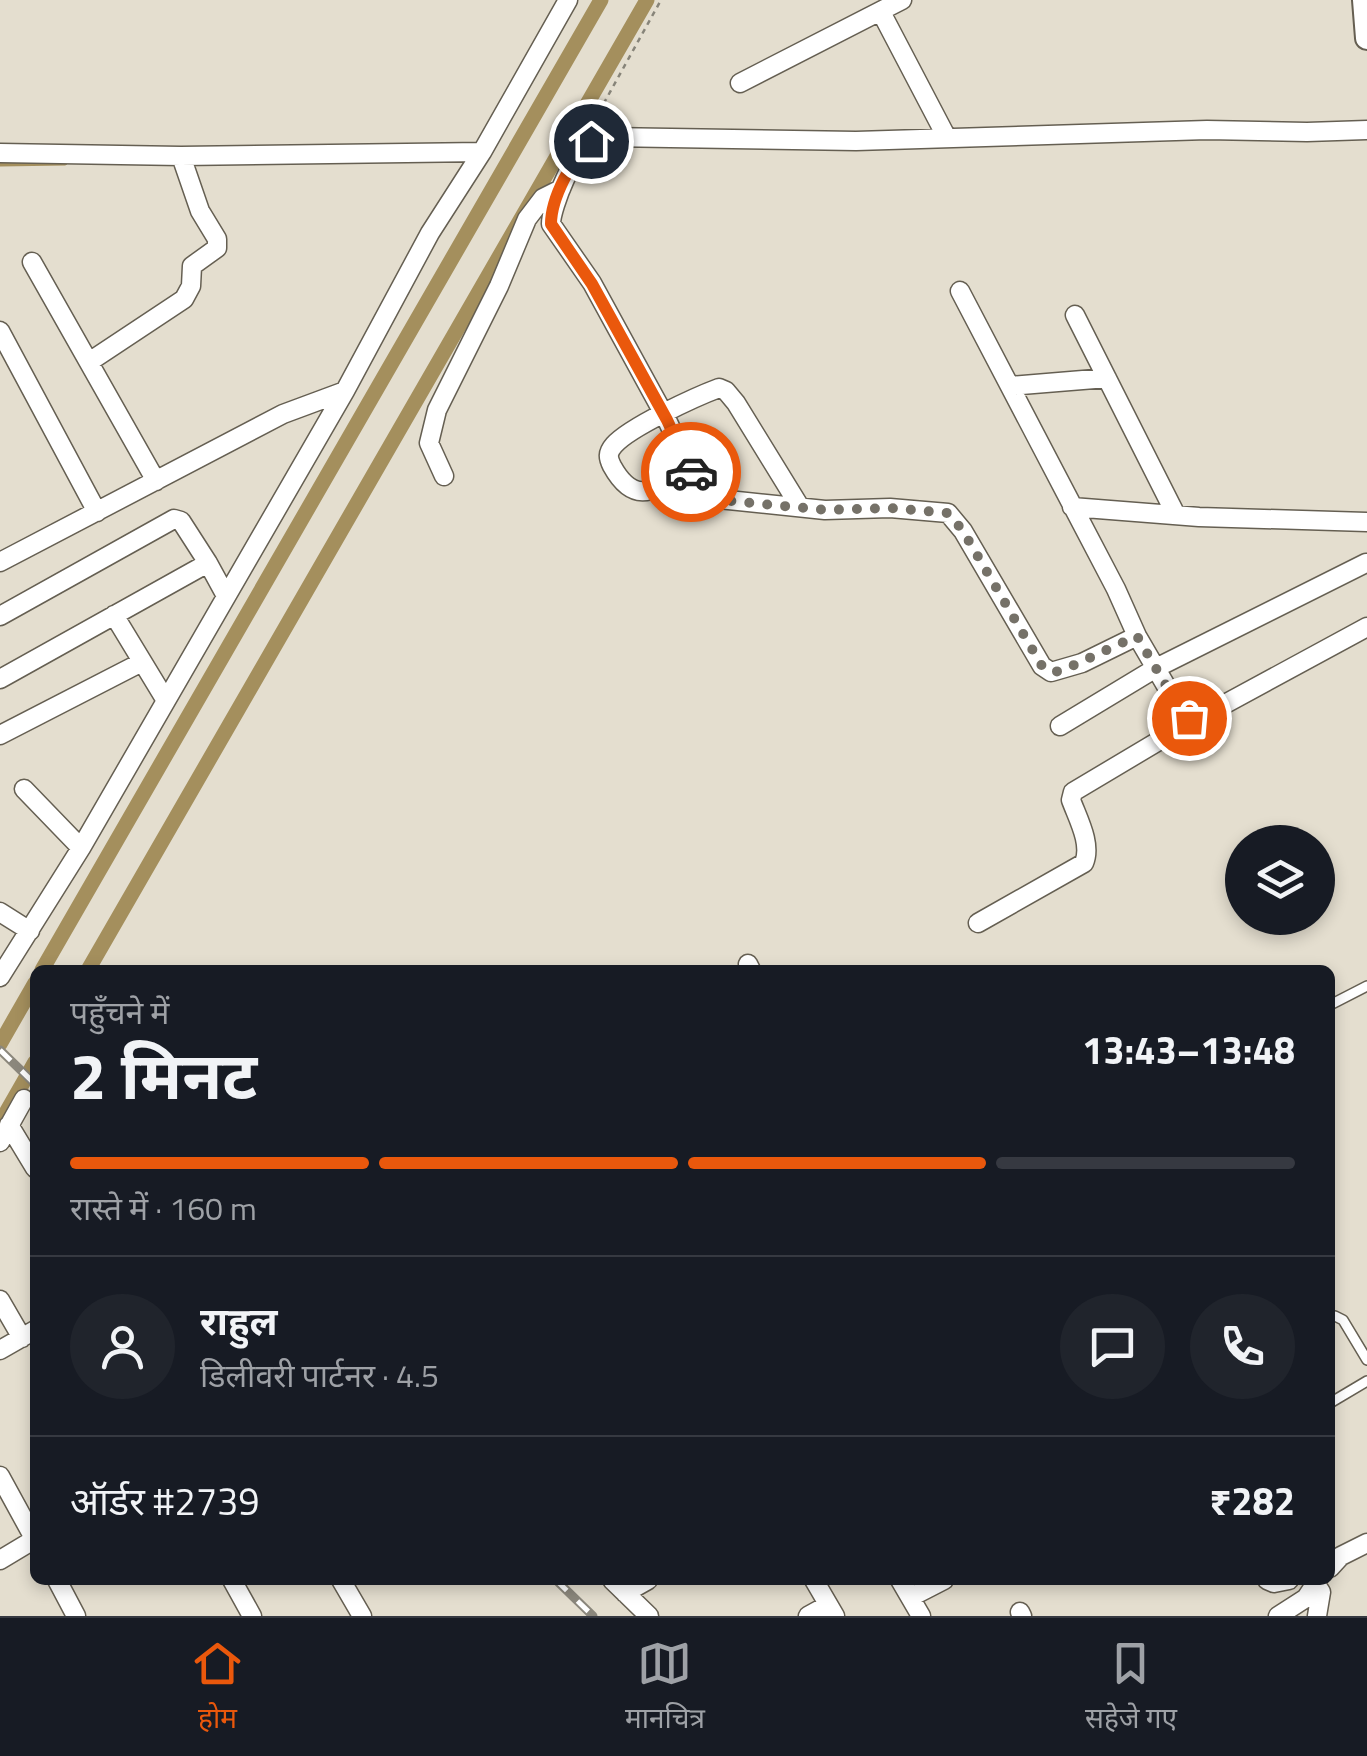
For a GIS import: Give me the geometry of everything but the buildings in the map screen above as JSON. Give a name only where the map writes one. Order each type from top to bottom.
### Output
[{"type":"street","points":[[0,977],[81,848],[345,391],[430,233],[482,152],[568,0]]},
{"type":"street","points":[[740,83],[902,0]]},
{"type":"street","points":[[1364,0],[1367,38]]},
{"type":"street","points":[[881,12],[947,138]]},
{"type":"street","points":[[1137,636],[1082,663],[1051,672],[1042,666],[963,531],[948,513],[800,507],[709,498],[700,491],[664,415],[592,284],[551,224],[554,204],[581,150],[591,141],[608,137],[856,141],[1188,130],[1367,130]]},
{"type":"street","points":[[0,153],[181,156],[482,152]]},
{"type":"street","points":[[89,362],[184,299],[191,286],[192,266],[217,248],[217,239],[200,210],[181,156]]},
{"type":"street","points":[[444,476],[429,443],[437,410],[526,219],[543,198],[562,189]]},
{"type":"street","points":[[32,262],[156,482]]},
{"type":"street","points":[[960,291],[1137,636],[1183,715],[1189,718]]},
{"type":"street","points":[[1076,314],[1176,515]]},
{"type":"street","points":[[0,331],[96,512]]},
{"type":"street","points":[[1010,386],[1107,378]]},
{"type":"street","points":[[690,471],[654,488],[630,490],[622,486],[608,458],[624,436],[719,388],[726,391],[800,507]]},
{"type":"street","points":[[0,562],[283,414],[345,391]]},
{"type":"street","points":[[1072,507],[1367,522]]},
{"type":"street","points":[[0,616],[171,520],[181,521],[226,596]]},
{"type":"street","points":[[0,679],[208,562]]},
{"type":"street","points":[[1060,726],[1156,668],[1366,563]]},
{"type":"street","points":[[114,615],[165,699]]},
{"type":"street","points":[[978,923],[1084,863],[1088,857],[1086,844],[1071,800],[1073,792],[1172,733],[1189,718],[1201,716],[1367,627]]},
{"type":"street","points":[[0,735],[142,662]]},
{"type":"street","points":[[24,789],[81,848]]},
{"type":"street","points":[[0,912],[30,931]]},
{"type":"street","points":[[24,1099],[4,1133],[30,1162]]},
{"type":"street","points":[[0,1300],[28,1334],[0,1350]]},
{"type":"street","points":[[0,1476],[29,1513]]},
{"type":"street","points":[[0,1560],[30,1543]]},
{"type":"street","points":[[1335,1563],[1367,1543]]},
{"type":"street","points":[[60,1585],[76,1616]]},
{"type":"street","points":[[235,1585],[252,1616]]},
{"type":"street","points":[[344,1585],[362,1616]]},
{"type":"street","points":[[808,1616],[832,1610],[817,1585]]},
{"type":"street","points":[[903,1585],[921,1616]]},
{"type":"street","points":[[911,1597],[934,1585]]},
{"type":"street","points":[[1278,1616],[1306,1598],[1314,1585]]},
{"type":"street","points":[[1317,1616],[1321,1592],[1318,1585]]},
{"type":"street","points":[[618,1586],[649,1616]]},
{"type":"lane","points":[[1335,1002],[1367,986]]},
{"type":"lane","points":[[1335,1316],[1343,1320],[1367,1360]]},
{"type":"lane","points":[[1335,1400],[1367,1381]]},
{"type":"path","points":[[591,141],[594,122],[609,90],[661,0]]},
{"type":"waterway","points":[[45,965],[601,0]]},
{"type":"waterway","points":[[91,965],[647,0]]},
{"type":"waterway","points":[[0,164],[65,163]]},
{"type":"waterway","points":[[0,1044],[30,992]]},
{"type":"waterway","points":[[0,1123],[30,1071]]},
{"type":"railway","points":[[0,1050],[30,1079]]},
{"type":"railway","points":[[561,1585],[593,1616]]},
{"type":"way so far","points":[[691,472],[700,491],[720,500],[826,510],[890,508],[948,513],[963,531],[1042,666],[1051,672],[1061,671],[1137,636],[1183,715],[1189,718]]},
{"type":"route","points":[[591,141],[581,150],[554,204],[551,224],[592,284],[691,472]]}]
